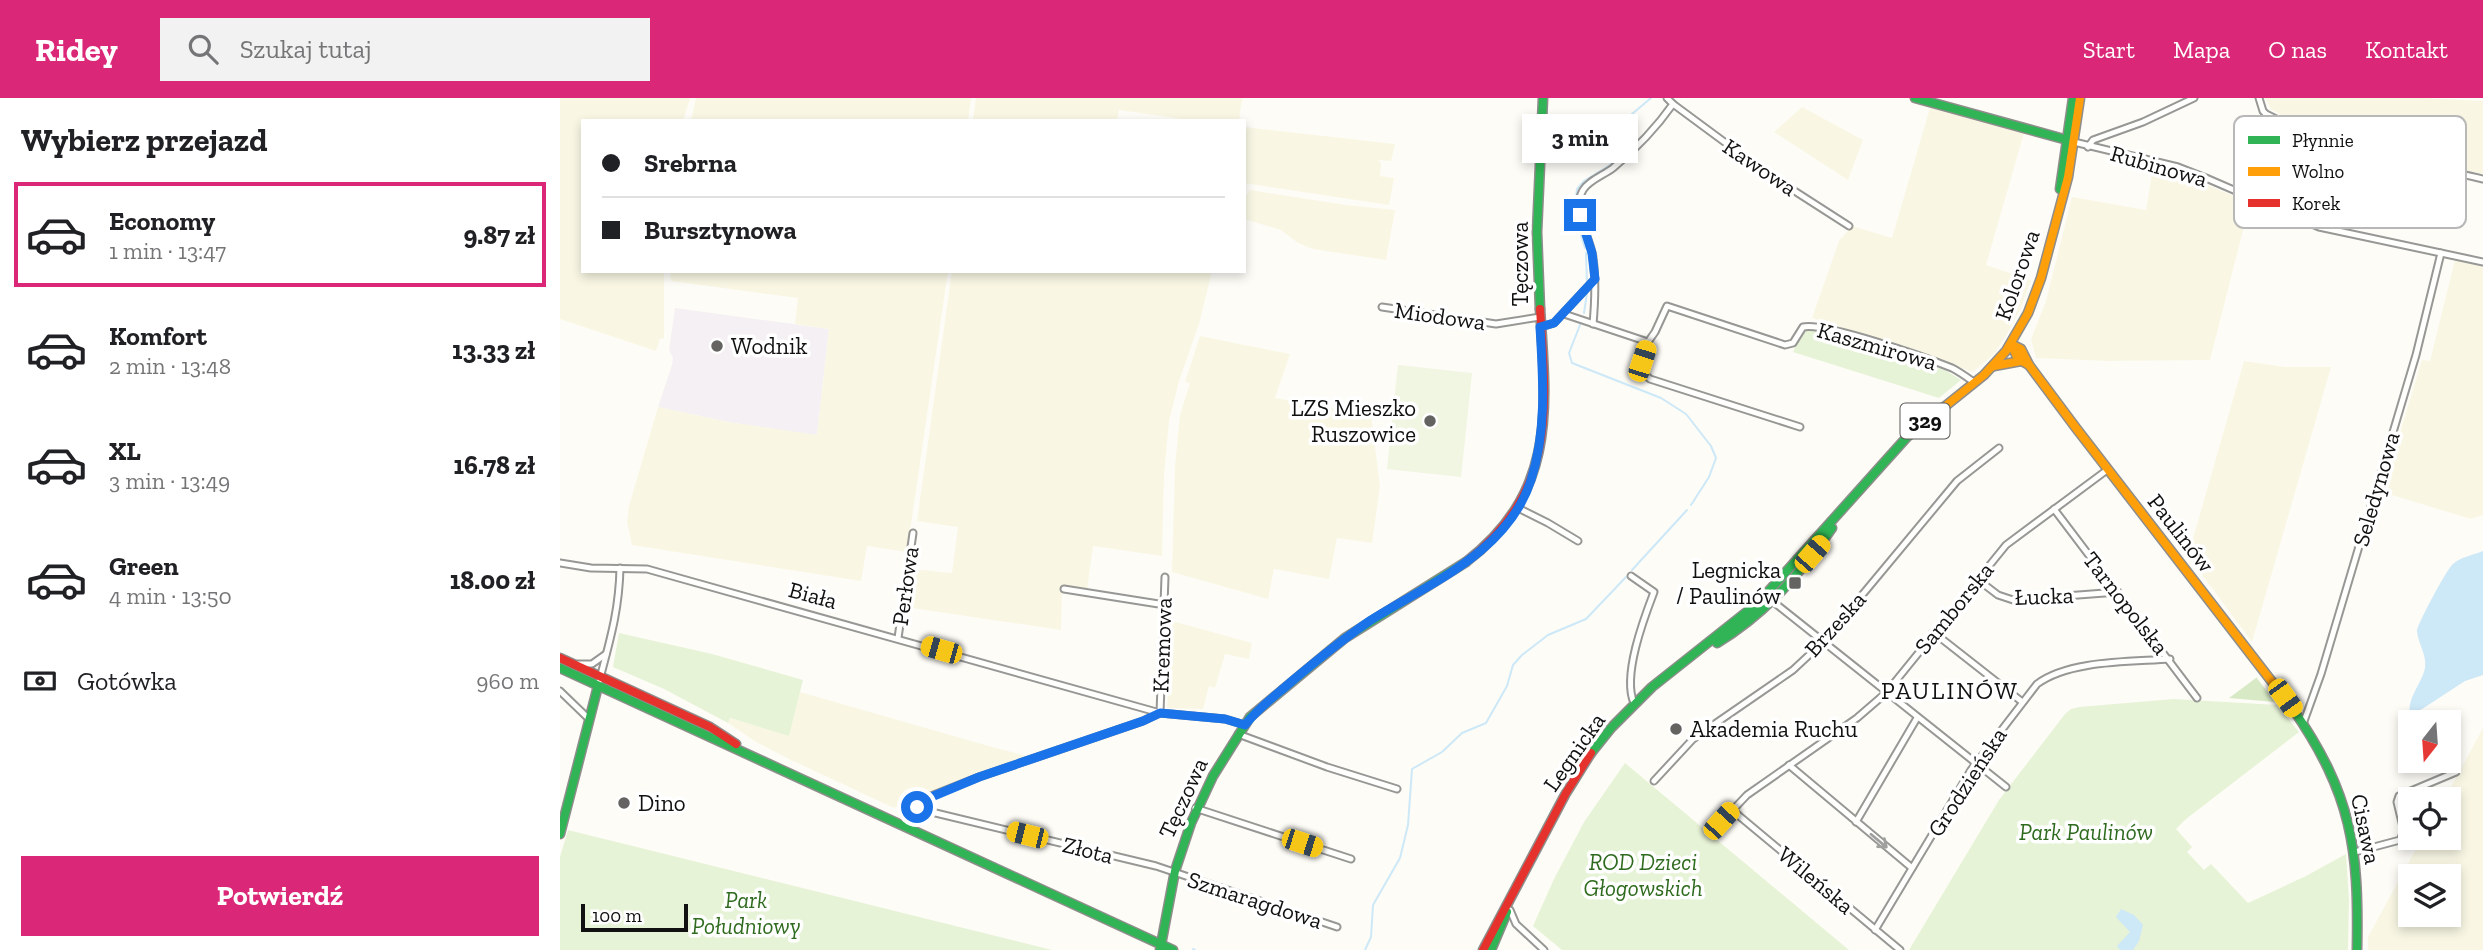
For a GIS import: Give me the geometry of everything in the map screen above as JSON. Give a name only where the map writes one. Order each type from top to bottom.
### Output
[{"type":"street","name":"Tęczowa","points":[[1160,947],[1174,873],[1195,808],[1215,770],[1245,725],[1265,704],[1350,634],[1433,585],[1475,555],[1499,533],[1518,508],[1531,481],[1539,447],[1543,384],[1537,249],[1543,98]]},
{"type":"street","name":"Kawowa","points":[[1667,98],[1735,152],[1849,226]]},
{"type":"street","points":[[1915,98],[2071,140]]},
{"type":"street","name":"Kolorowa","points":[[2011,344],[2033,302],[2068,177],[2073,98]]},
{"type":"street","name":"Kolorowa","points":[[2071,140],[2080,98]]},
{"type":"street","points":[[2088,147],[2093,140],[2194,98]]},
{"type":"street","points":[[2259,98],[2263,111],[2271,116]]},
{"type":"street","points":[[1593,324],[1595,279],[1592,253],[1579,210],[1582,191],[1588,184],[1611,170],[1643,141],[1673,104]]},
{"type":"street","name":"Rubinowa","points":[[2071,140],[2088,147],[2178,167],[2234,191]]},
{"type":"street","name":"Rubinowa","points":[[2324,228],[2483,262]]},
{"type":"street","name":"Seledynowa","points":[[2303,724],[2321,674],[2416,355],[2441,253]]},
{"type":"street","points":[[1540,327],[1554,323],[1595,279]]},
{"type":"street","name":"Kaszmirowa","points":[[1648,342],[1667,306],[1785,345],[1793,343],[1803,327],[1815,325],[1953,369],[1975,383]]},
{"type":"street","name":"Miodowa","points":[[1382,307],[1496,324],[1540,317]]},
{"type":"street","points":[[1564,314],[1648,342],[1641,367],[1644,375],[1650,379],[1800,427]]},
{"type":"street","name":"Paulinów","points":[[2011,344],[2021,349],[2025,363],[2303,724]]},
{"type":"street","name":"Legnicka","points":[[1482,950],[1580,770],[1603,737],[1634,703],[1697,653],[1743,627],[1889,454],[1914,429],[1994,366],[2011,344]]},
{"type":"street","points":[[1994,366],[2025,363]]},
{"type":"street","name":"Brzeska","points":[[1654,781],[1693,739],[1793,670],[1823,642],[1957,481],[1999,449]]},
{"type":"street","name":"Samborska","points":[[1711,832],[1747,795],[1857,718],[1885,693],[2010,541],[2107,470]]},
{"type":"street","points":[[1518,508],[1578,541]]},
{"type":"street","name":"Tarnopolska","points":[[2054,509],[2197,698]]},
{"type":"street","name":"Perłowa","points":[[898,638],[913,533]]},
{"type":"street","name":"Biała","points":[[560,563],[591,568],[647,569],[1160,713],[1225,719],[1245,725]]},
{"type":"street","points":[[560,834],[619,602],[620,568]]},
{"type":"street","points":[[1631,576],[1654,592],[1636,652],[1630,688],[1634,703]]},
{"type":"street","name":"Kremowa","points":[[1160,713],[1165,577]]},
{"type":"street","name":"Łucka","points":[[1977,579],[1998,595],[2013,600],[2118,592]]},
{"type":"street","points":[[1063,590],[1165,605]]},
{"type":"street","points":[[1769,598],[2006,787]]},
{"type":"street","points":[[1933,632],[2021,701]]},
{"type":"street","points":[[570,663],[592,664],[606,654]]},
{"type":"street","points":[[560,658],[599,682]]},
{"type":"street","name":"Grodzieńska","points":[[1875,930],[1976,763],[2021,701],[2037,684],[2047,676],[2068,668],[2170,659]]},
{"type":"street","points":[[560,668],[599,682],[1160,947],[1172,950]]},
{"type":"street","points":[[560,691],[589,719]]},
{"type":"street","name":"Złota","points":[[1160,713],[917,803],[919,809],[1156,866],[1174,873]]},
{"type":"street","points":[[1856,822],[1917,718]]},
{"type":"street","name":"Cisawa","points":[[2303,724],[2334,778],[2355,852],[2357,950]]},
{"type":"street","points":[[1238,734],[1396,789]]},
{"type":"street","points":[[1790,765],[1912,868]]},
{"type":"street","points":[[2355,852],[2400,840],[2404,831],[2397,802],[2399,796],[2451,774]]},
{"type":"street","points":[[1195,808],[1352,859]]},
{"type":"street","name":"Wileńska","points":[[1732,810],[1900,950]]},
{"type":"street","name":"Szmaragdowa","points":[[1174,873],[1337,927]]},
{"type":"street","name":"Legnicka","points":[[1491,950],[1512,897]]},
{"type":"street","points":[[1509,907],[1516,924],[1545,950]]},
{"type":"street","points":[[1492,932],[1503,925],[1516,924]]},
{"type":"shaded area","points":[[560,98],[690,98],[684,119],[581,119],[581,273],[664,273],[664,338],[660,339],[656,351],[560,319]]},
{"type":"shaded area","points":[[696,98],[971,98],[968,119],[691,119]]},
{"type":"shaded area","points":[[976,98],[1242,98],[1239,119],[1183,119],[1119,110],[1117,119],[973,119]]},
{"type":"shaded area","points":[[2265,98],[2425,98],[2483,101],[2483,174],[2466,170],[2466,116],[2283,116],[2271,109]]},
{"type":"shaded area","points":[[1802,107],[1863,140],[1848,180],[1774,132]]},
{"type":"shaded area","points":[[1930,108],[2024,133],[1986,265],[2031,280],[2021,308],[2007,334],[1994,354],[1973,372],[1812,318],[1839,241],[1852,226],[1892,238]]},
{"type":"shaded area","points":[[1246,127],[1395,144],[1391,161],[1378,160],[1381,163],[1380,176],[1394,178],[1389,205],[1246,183]]},
{"type":"shaded area","points":[[2153,168],[2186,176],[2234,196],[2234,228],[2244,228],[2210,360],[2108,361],[2036,358],[2031,339],[2046,301],[2072,197],[2146,210]]},
{"type":"shaded area","points":[[1250,190],[1395,210],[1386,260],[1313,249],[1298,243],[1281,230],[1246,220],[1246,195]]},
{"type":"shaded area","points":[[2455,260],[2483,267],[2483,515],[2471,519],[2382,492],[2422,360],[2430,361]]},
{"type":"shaded area","points":[[670,273],[948,273],[907,552],[867,546],[861,581],[632,545],[627,522],[629,506],[658,407],[728,422],[817,435],[829,329],[795,324],[798,298],[671,281]]},
{"type":"shaded area","points":[[952,273],[1212,273],[1169,421],[1164,475],[1162,556],[1093,546],[1087,590],[1062,587],[1061,630],[905,607],[911,569],[952,573],[958,527],[917,521]]},
{"type":"shaded area","points":[[675,308],[829,329],[817,436],[728,422],[658,407],[672,365],[673,358],[669,350]]},
{"type":"shaded area","points":[[1200,336],[1290,354],[1275,398],[1371,415],[1380,486],[1372,543],[1337,538],[1329,579],[1274,569],[1268,599],[1172,572],[1175,466],[1180,415],[1190,383],[1185,382]]},
{"type":"shaded area","points":[[2244,361],[2285,367],[2331,367],[2252,642],[2188,556]]},
{"type":"shaded area","points":[[1172,621],[1252,643],[1249,659],[1225,654],[1215,688],[1209,686],[1203,709],[1167,708]]},
{"type":"shaded area","points":[[800,692],[1027,756],[976,773],[894,808],[789,759],[756,742],[728,723],[729,718],[789,735]]},
{"type":"shaded area","points":[[2483,728],[2483,950],[2368,950],[2368,937],[2398,882],[2398,927],[2461,927],[2461,864],[2408,864],[2415,850],[2461,850],[2461,787],[2451,787]]},
{"type":"green space","points":[[1809,329],[1885,349],[1945,370],[1961,380],[1939,398],[1793,352],[1801,334]]},
{"type":"green space","name":"LZS Mieszko Ruszowice","points":[[1398,365],[1472,373],[1461,477],[1387,469]]},
{"type":"green space","points":[[619,633],[712,654],[803,680],[789,736],[730,718],[728,723],[664,689],[613,667]]},
{"type":"green space","points":[[2256,678],[2275,702],[2229,698]]},
{"type":"green space","name":"Park Paulinów","points":[[2174,699],[2277,705],[2299,732],[2176,829],[2192,847],[2187,852],[2204,870],[2211,864],[2248,903],[2346,854],[2348,950],[1909,950],[1999,800],[2065,714],[2079,707]]},
{"type":"green space","name":"ROD Dzieci Głogowskich","points":[[1625,763],[1849,950],[1562,950],[1533,926],[1584,822]]},
{"type":"green space","name":"Park Południowy","points":[[568,830],[1052,950],[560,950],[560,857]]},
{"type":"water","points":[[2483,551],[2483,675],[2465,681],[2422,709],[2410,710],[2425,668],[2425,658],[2417,631],[2450,567],[2463,558]]},
{"type":"water","points":[[2121,909],[2134,915],[2143,925],[2139,941],[2133,950],[2120,950],[2117,946],[2130,932],[2116,917]]},
{"type":"waterway","points":[[1585,248],[1574,213],[1577,189],[1584,181],[1610,165],[1626,149],[1630,140],[1632,114],[1651,98]]},
{"type":"waterway","points":[[1586,253],[1587,283]]},
{"type":"waterway","points":[[1584,313],[1587,293]]},
{"type":"waterway","points":[[1580,325],[1569,353],[1572,363],[1661,398],[1686,414],[1711,446],[1716,458],[1709,477],[1691,505]]},
{"type":"waterway","points":[[1632,570],[1687,510]]},
{"type":"waterway","points":[[1365,950],[1371,937],[1373,905],[1400,858],[1408,825],[1412,769],[1442,752],[1462,733],[1486,723],[1507,686],[1513,665],[1522,655],[1548,635],[1586,619],[1626,577]]},
{"type":"traffic: fast","points":[[1540,309],[1537,232],[1543,98]]},
{"type":"traffic: fast","points":[[1915,98],[2071,141]]},
{"type":"traffic: fast","points":[[2060,189],[2073,98]]},
{"type":"traffic: fast","points":[[1591,753],[1611,728],[1652,687],[1758,603],[1907,437],[1938,412]]},
{"type":"traffic: fast","points":[[1717,643],[1751,619],[1781,592],[1832,528]]},
{"type":"traffic: fast","points":[[1160,950],[1175,871],[1191,823],[1213,776],[1250,717],[1345,638],[1466,562]]},
{"type":"traffic: fast","points":[[560,668],[1173,950]]},
{"type":"traffic: fast","points":[[560,834],[598,686]]},
{"type":"traffic: fast","points":[[2293,709],[2328,769],[2348,824],[2356,881],[2357,950]]},
{"type":"traffic: fast","points":[[1491,950],[1507,912]]},
{"type":"traffic: slow","points":[[1938,412],[1984,375],[2006,351],[2028,313],[2041,278],[2068,177],[2080,98]]},
{"type":"traffic: slow","points":[[2011,344],[2021,349],[2029,365],[2076,428],[2293,709]]},
{"type":"traffic: slow","points":[[2011,344],[2018,359],[2029,365]]},
{"type":"traffic: slow","points":[[1994,366],[2021,361]]},
{"type":"traffic: jam","points":[[1466,562],[1495,535],[1517,507],[1531,478],[1539,448],[1543,416],[1540,309]]},
{"type":"traffic: jam","points":[[560,658],[710,727],[736,744]]},
{"type":"traffic: jam","points":[[1483,950],[1566,793],[1591,753]]},
{"type":"place","name":"Wodnik","points":[[717,346]]},
{"type":"place","name":"LZS Mieszko Ruszowice","points":[[1430,421]]},
{"type":"place","name":"Legnicka / Paulinów","points":[[1795,583]]},
{"type":"place","name":"Akademia Ruchu","points":[[1676,729]]},
{"type":"place","name":"Dino","points":[[624,803]]},
{"type":"district","name":"PAULINÓW","points":[[1950,691]]},
{"type":"route","points":[[917,807],[917,803],[931,796],[979,777],[1160,713],[1235,720],[1245,725],[1265,704],[1350,634],[1416,596],[1459,568],[1486,546],[1518,508],[1531,481],[1541,434],[1543,384],[1540,327],[1554,323],[1595,279],[1592,253],[1580,215]]}]
